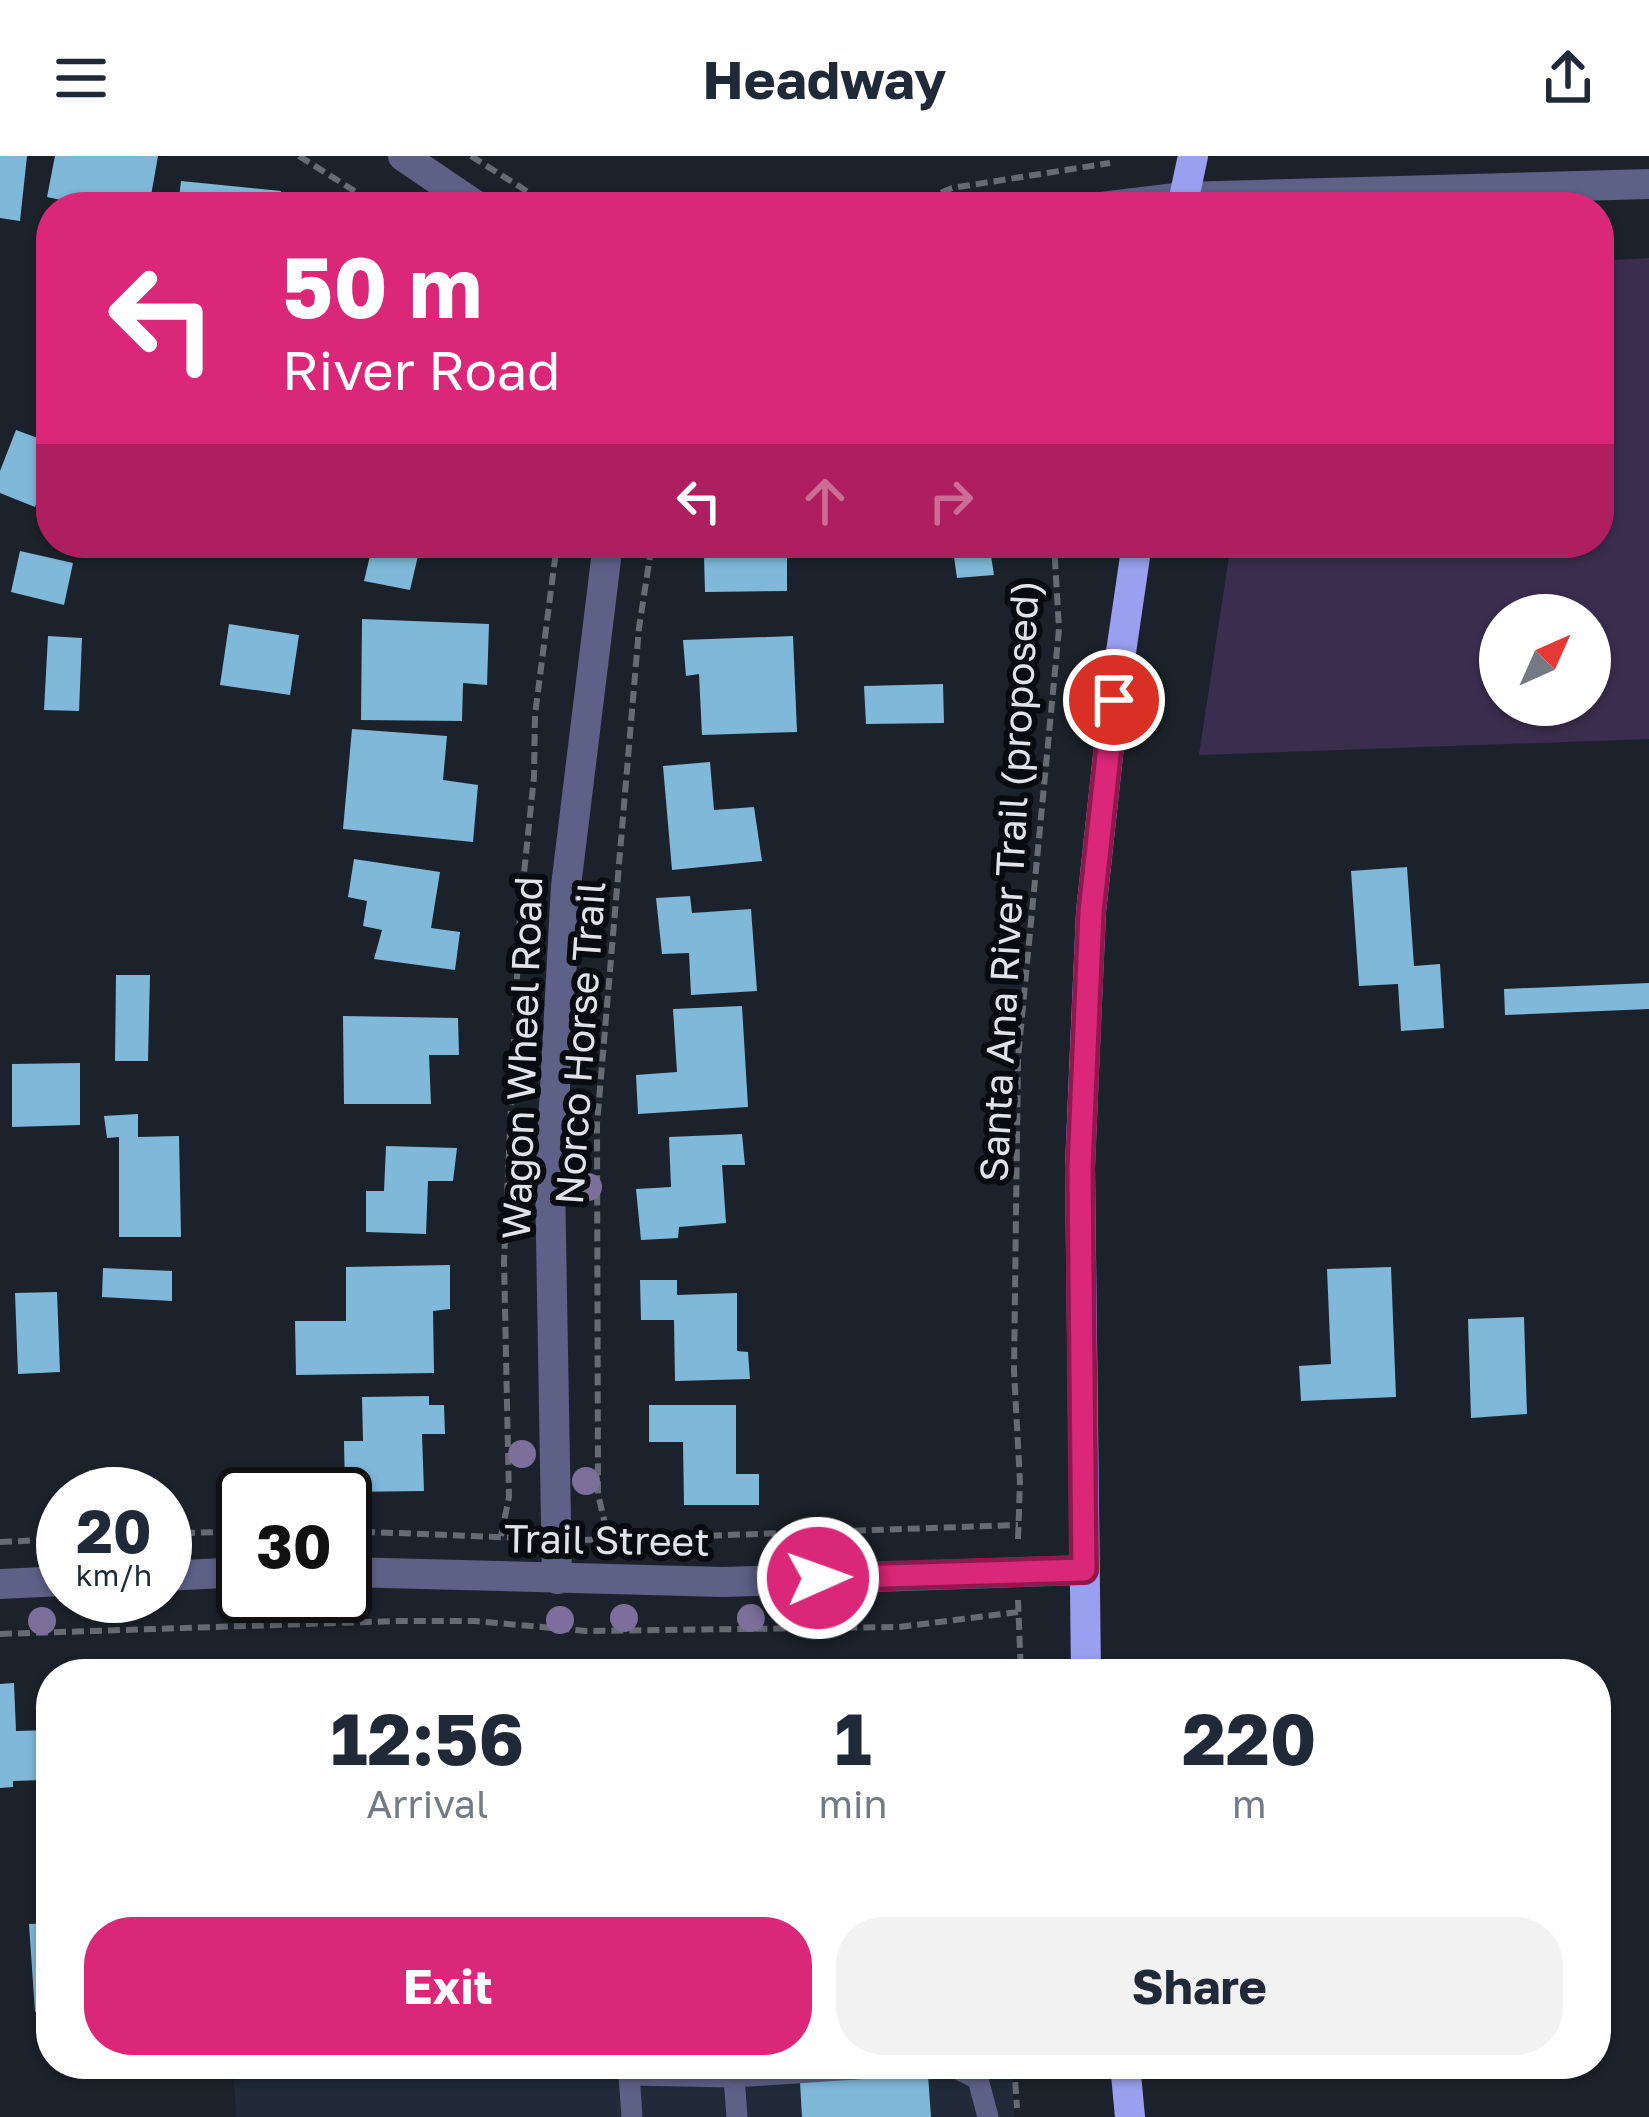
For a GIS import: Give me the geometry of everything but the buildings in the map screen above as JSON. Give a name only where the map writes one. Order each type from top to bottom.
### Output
[{"type":"main road","points":[[1185,192],[1193,156]]},
{"type":"main road","points":[[1087,1659],[1080,1168],[1089,957],[1114,700],[1135,558]]},
{"type":"main road","points":[[1126,2079],[1130,2117]]},
{"type":"street","points":[[403,156],[456,192]]},
{"type":"street","points":[[1442,192],[1649,184]]},
{"type":"street","name":"Wagon Wheel Road","points":[[557,1579],[550,1180],[566,886],[606,558]]},
{"type":"street","name":"Trail Street","points":[[372,1573],[723,1582],[1084,1570]]},
{"type":"street","points":[[0,1584],[36,1582]]},
{"type":"lane","points":[[629,2079],[632,2117]]},
{"type":"lane","points":[[734,2079],[736,2117]]},
{"type":"lane","points":[[978,2079],[988,2117]]},
{"type":"path","points":[[298,156],[356,192]]},
{"type":"path","points":[[471,156],[528,192]]},
{"type":"path","points":[[943,192],[1110,163]]},
{"type":"path","name":"Norco Horse Trail","points":[[501,1536],[509,1497],[504,1261],[520,912],[534,777],[535,715],[555,558]]},
{"type":"path","name":"Norco Horse Trail","points":[[620,1540],[606,1528],[598,1494],[597,1124],[639,628],[650,558]]},
{"type":"path","name":"Santa Ana River Trail (proposed)","points":[[1018,1510],[1014,1371],[1018,1058],[1059,629],[1055,558]]},
{"type":"path","points":[[372,1532],[558,1541],[1018,1525]]},
{"type":"path","points":[[0,1542],[36,1540]]},
{"type":"path","points":[[0,1634],[398,1621],[475,1621],[586,1631],[899,1627],[1018,1612]]},
{"type":"path","points":[[1015,2079],[1017,2117]]},
{"type":"shaded area","points":[[1649,258],[1649,739],[1199,755],[1229,558],[1614,558],[1614,260]]},
{"type":"shaded area","points":[[234,2079],[1013,2079],[1014,2117],[236,2117]]},
{"type":"route","points":[[818,1578],[1084,1570],[1080,1168],[1091,912],[1114,700]]}]
